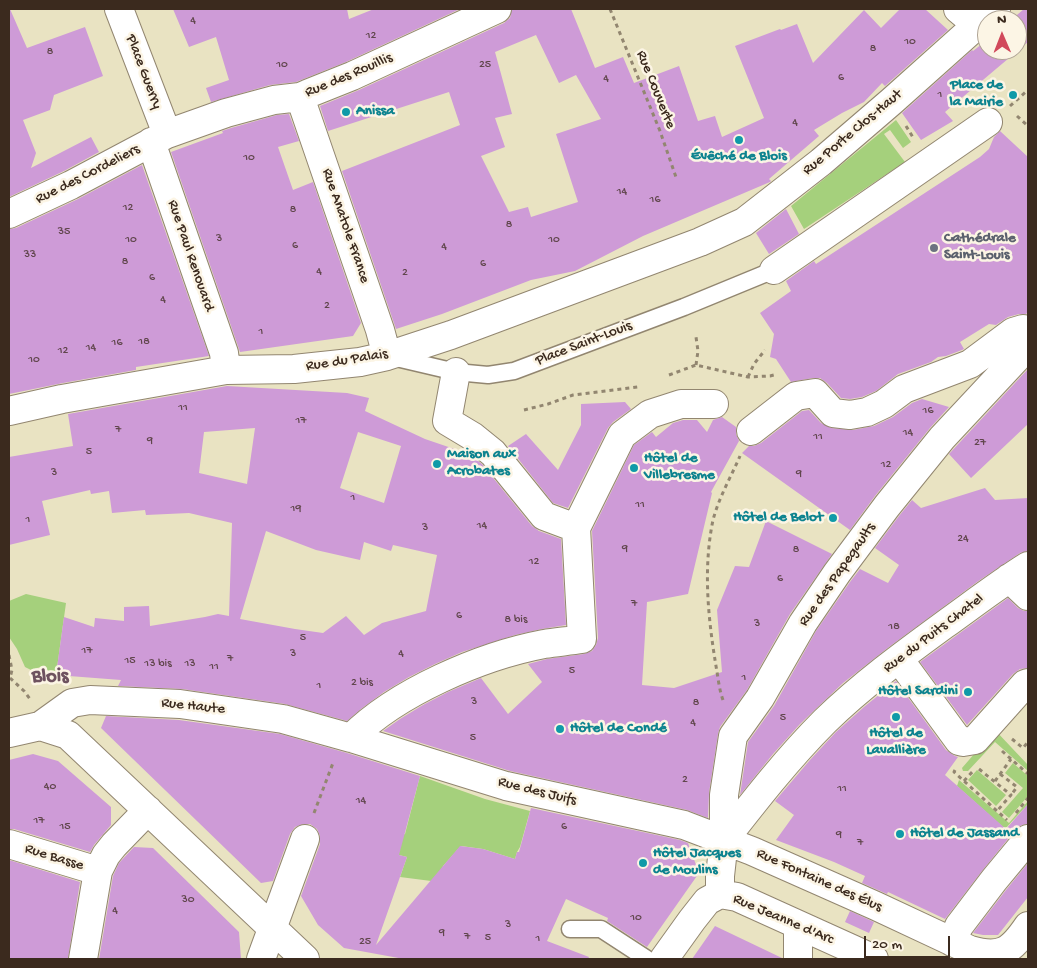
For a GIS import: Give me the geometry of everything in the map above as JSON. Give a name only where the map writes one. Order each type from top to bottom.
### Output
[{"type":"street","name":"Place Guerry","points":[[119,9],[159,138]]},
{"type":"street","name":"Rue des Rouillis","points":[[159,138],[226,113],[274,100],[300,97],[352,76],[497,9]]},
{"type":"street","name":"Rue Porte Clos-Haut","points":[[700,242],[744,222],[821,162],[892,101],[977,14]]},
{"type":"street","name":"Rue Anatole France","points":[[300,97],[380,330],[387,356]]},
{"type":"street","points":[[774,270],[998,115]]},
{"type":"street","name":"Rue des Cordeliers","points":[[9,214],[71,185],[159,138]]},
{"type":"street","name":"Rue Paul Renouard","points":[[159,138],[224,354],[226,370]]},
{"type":"street","name":"Rue du Palais","points":[[9,411],[62,399],[226,370],[302,368],[360,362],[387,356],[451,335],[700,242]]},
{"type":"street","points":[[751,431],[796,396],[815,393],[833,413],[850,416],[867,412],[884,404],[904,389],[970,364],[1013,332],[1023,329],[1028,330]]},
{"type":"street","name":"Rue des Papegaults","points":[[720,894],[724,840],[724,795],[733,736],[760,698],[803,624],[837,573],[887,506],[942,438],[1028,346]]},
{"type":"street","points":[[456,372],[447,421],[472,436],[494,453],[544,516],[576,528]]},
{"type":"street","points":[[355,734],[380,714],[415,691],[456,672],[509,652],[544,644],[582,639],[576,528],[622,435],[650,414],[681,404],[714,404]]},
{"type":"street","name":"Rue du Puits Chatel","points":[[724,840],[801,747],[848,700],[899,658],[1022,580]]},
{"type":"street","points":[[899,658],[959,741],[964,742],[974,740],[1028,683]]},
{"type":"street","name":"Rue Haute","points":[[36,714],[72,703],[90,700],[180,704],[248,713],[355,734]]},
{"type":"street","points":[[9,733],[36,714],[68,735],[304,959]]},
{"type":"street","name":"Rue des Juifs","points":[[355,734],[506,786],[684,825],[724,840]]},
{"type":"street","points":[[83,959],[98,871],[106,855],[114,845],[148,810]]},
{"type":"street","points":[[261,959],[304,839]]},
{"type":"street","points":[[952,942],[959,926],[1028,839]]},
{"type":"street","name":"Rue Fontaine des Élus","points":[[724,840],[868,902],[952,942],[984,954],[997,954],[1008,949],[1020,939],[1028,926]]},
{"type":"street","name":"Rue Basse","points":[[9,844],[98,871]]},
{"type":"street","points":[[664,959],[707,901],[720,894]]},
{"type":"street","name":"Rue Jeanne d'Arc","points":[[720,894],[738,897],[874,959]]},
{"type":"street","points":[[798,925],[798,959]]},
{"type":"lane","name":"Place Saint-Louis","points":[[387,356],[456,372],[488,375],[514,371],[684,307],[774,270]]},
{"type":"lane","points":[[570,929],[602,929],[647,959]]},
{"type":"path","name":"Rue Couverte","points":[[610,9],[657,123],[677,180]]},
{"type":"path","points":[[998,115],[1028,90]]},
{"type":"path","points":[[904,123],[917,143]]},
{"type":"path","points":[[696,336],[698,350],[696,365]]},
{"type":"path","points":[[765,350],[754,364],[748,377],[777,374]]},
{"type":"path","points":[[524,410],[573,395],[639,387]]},
{"type":"path","points":[[724,704],[709,619],[709,550],[714,519],[723,493],[751,431]]},
{"type":"path","points":[[9,655],[12,670],[9,678],[24,691],[36,714]]},
{"type":"path","points":[[994,782],[1012,759]]},
{"type":"path","points":[[316,808],[334,760]]},
{"type":"path","points":[[977,767],[1011,795]]},
{"type":"path","points":[[954,772],[1009,821],[1028,798]]},
{"type":"path","points":[[997,811],[1017,787],[1000,774]]},
{"type":"green space","points":[[896,120],[911,142],[903,148],[890,130],[884,134],[905,162],[804,229],[791,206]]},
{"type":"green space","points":[[26,594],[66,603],[56,675],[42,667],[31,670],[25,667],[9,637],[9,601]]},
{"type":"green space","points":[[995,730],[1028,765],[1028,771],[995,742],[968,771],[963,771],[962,768]]},
{"type":"green space","points":[[1013,763],[1028,776],[1028,796],[1009,818],[1002,812],[1023,788],[1005,773]]},
{"type":"green space","points":[[977,770],[1006,795],[996,806],[968,780]]},
{"type":"green space","points":[[420,776],[485,799],[530,811],[515,859],[483,849],[461,846],[443,866],[439,882],[400,877],[407,857],[391,853],[395,837],[405,834]]},
{"type":"green space","points":[[959,780],[1009,823],[1028,801],[1028,804],[1005,829],[957,786]]},
{"type":"building","points":[[9,9],[27,48],[85,27],[103,76],[54,95],[50,110],[23,120],[36,153],[31,168],[91,137],[99,152],[9,197]]},
{"type":"building","points":[[173,9],[347,9],[349,19],[374,9],[460,9],[346,62],[296,82],[270,85],[211,102],[206,88],[229,80],[216,37],[189,47]]},
{"type":"building","points":[[512,9],[571,9],[595,68],[623,57],[634,83],[679,66],[698,121],[715,116],[722,137],[764,118],[735,46],[797,24],[813,63],[864,10],[881,28],[900,9],[925,9],[948,30],[885,86],[882,83],[864,102],[814,130],[819,136],[769,179],[770,182],[643,236],[575,271],[531,280],[442,314],[396,329],[342,171],[460,125],[449,92],[328,131],[320,106],[504,23],[510,18]],"holes":[[[536,35],[559,83],[576,75],[601,119],[556,134],[578,202],[531,217],[528,207],[509,212],[481,156],[505,147],[495,118],[512,114],[495,52]]]},
{"type":"building","points":[[1028,9],[1027,43],[1027,10],[1023,10]]},
{"type":"building","points":[[977,48],[977,60],[1007,60],[945,112],[953,121],[921,140],[902,113]]},
{"type":"building","points":[[289,114],[299,141],[278,147],[293,190],[313,182],[361,323],[353,336],[240,352],[171,152],[223,133],[222,131],[231,128],[277,115]]},
{"type":"building","name":"Cathédrale Saint-Louis","points":[[1000,131],[1028,157],[1028,312],[1008,317],[996,325],[989,324],[960,342],[964,349],[938,357],[931,362],[898,374],[876,391],[862,397],[841,398],[820,378],[791,382],[776,359],[770,357],[774,334],[760,313],[791,291],[786,281],[814,261],[816,264],[980,157],[989,149],[994,137]]},
{"type":"building","points":[[142,165],[209,356],[136,367],[136,370],[9,394],[9,229],[16,228],[78,199]]},
{"type":"building","points":[[786,209],[799,234],[769,254],[756,233]]},
{"type":"building","points":[[1028,369],[1028,424],[971,478],[949,454]]},
{"type":"building","points":[[227,386],[347,393],[369,398],[365,411],[425,439],[469,454],[482,464],[532,526],[539,531],[561,539],[566,625],[515,635],[462,652],[409,677],[384,692],[347,721],[285,704],[182,689],[118,686],[121,680],[56,675],[64,617],[94,627],[95,618],[124,621],[124,607],[149,606],[150,626],[218,614],[229,616],[232,523],[189,513],[146,515],[145,510],[112,513],[109,491],[91,494],[90,490],[42,501],[50,535],[9,545],[9,457],[73,446],[68,414]],"holes":[[[255,428],[247,484],[199,473],[204,432]],[[358,432],[401,446],[384,503],[340,488]],[[266,531],[316,550],[360,560],[364,542],[391,551],[393,545],[437,555],[426,611],[382,623],[364,635],[346,616],[323,633],[240,619]]]},
{"type":"building","points":[[922,399],[949,407],[875,496],[850,530],[742,453],[749,446],[761,443],[802,411],[809,410],[821,423],[831,428],[853,430],[874,426]]},
{"type":"building","points":[[625,402],[631,409],[608,428],[568,508],[553,503],[508,446],[526,434],[558,470],[581,425],[581,404]]},
{"type":"building","points":[[722,417],[736,427],[739,441],[711,492],[688,594],[647,602],[642,685],[674,688],[722,672],[717,610],[735,566],[749,567],[766,521],[832,554],[790,614],[747,690],[720,727],[709,793],[708,818],[687,810],[510,771],[383,731],[423,705],[481,678],[508,714],[542,682],[528,664],[592,651],[598,638],[592,531],[634,445],[652,432],[656,437],[673,423],[683,420],[697,420],[707,432],[713,420]]},
{"type":"building","points":[[985,488],[995,500],[1028,498],[1028,551],[1020,553],[977,582],[843,683],[800,724],[740,795],[748,742],[774,706],[816,631],[860,569],[888,583],[899,565],[875,548],[899,516],[912,500],[921,508]]},
{"type":"building","name":"Hôtel Sardini","points":[[1008,598],[1018,608],[1028,611],[1028,668],[1020,669],[1013,674],[967,725],[920,662]]},
{"type":"building","points":[[896,681],[946,750],[958,757],[945,775],[1006,829],[1028,804],[1028,824],[1016,829],[945,919],[888,892],[887,894],[862,883],[865,876],[776,840],[794,815],[775,801],[836,732]]},
{"type":"building","points":[[106,716],[179,720],[280,734],[420,776],[399,855],[407,857],[376,945],[460,846],[483,849],[515,859],[517,852],[519,852],[531,808],[688,843],[699,873],[647,947],[607,921],[608,918],[566,899],[547,941],[589,957],[588,959],[404,959],[344,948],[318,925],[301,896],[320,844],[320,836],[317,829],[310,824],[295,827],[290,834],[273,881],[261,883],[101,728]]},
{"type":"building","points":[[33,754],[58,761],[111,807],[111,825],[90,852],[9,829],[9,760]]},
{"type":"building","points":[[134,847],[153,848],[239,932],[241,959],[99,959],[113,876],[119,863]]},
{"type":"building","points":[[9,860],[80,882],[68,959],[9,959]]},
{"type":"building","points":[[1028,863],[1028,897],[998,935],[973,933],[1006,890]]},
{"type":"building","points":[[850,911],[874,922],[869,933],[845,922]]},
{"type":"building","points":[[715,926],[782,958],[782,959],[692,959]]},
{"type":"place","name":"Place de la Mairie","points":[[1013,95]]},
{"type":"place","name":"Anissa","points":[[346,112]]},
{"type":"place","name":"Évêché de Blois","points":[[739,140]]},
{"type":"place","name":"Cathédrale Saint-Louis","points":[[934,248]]},
{"type":"place","name":"Maison aux Acrobates","points":[[437,464]]},
{"type":"place","name":"Hôtel de Villebresme","points":[[634,468]]},
{"type":"place","name":"Hôtel de Belot","points":[[833,518]]},
{"type":"place","name":"Hôtel Sardini","points":[[968,692]]},
{"type":"place","name":"Hôtel de Lavallière","points":[[896,717]]},
{"type":"place","name":"Hôtel de Condé","points":[[560,729]]},
{"type":"place","name":"Hôtel de Jassand","points":[[900,834]]},
{"type":"place","name":"Hôtel Jacques de Moulins","points":[[643,863]]},
{"type":"district","name":"Blois","points":[[50,678]]}]
